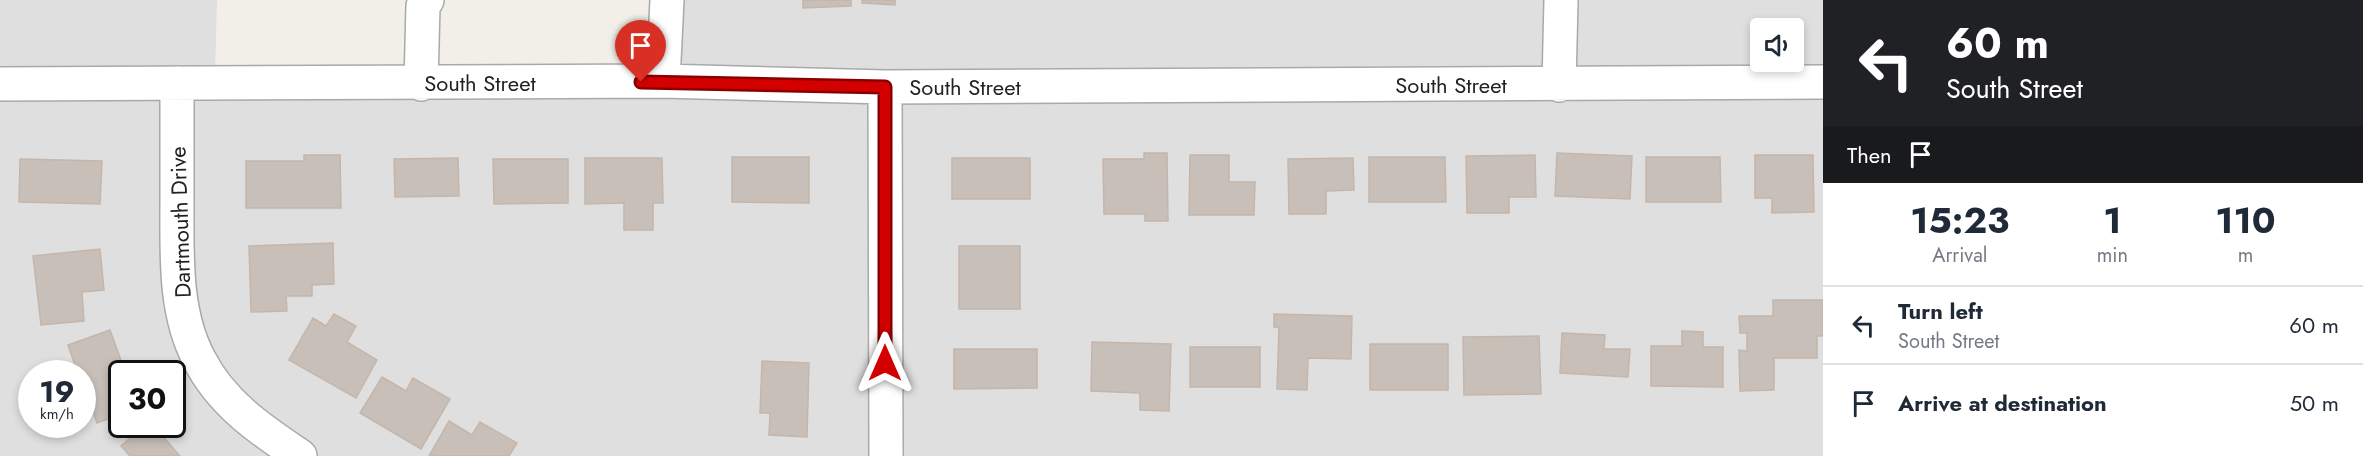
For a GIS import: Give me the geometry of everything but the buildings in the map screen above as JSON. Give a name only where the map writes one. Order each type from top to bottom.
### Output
[{"type":"street","points":[[421,84],[423,6],[426,0]]},
{"type":"street","points":[[663,81],[667,0]]},
{"type":"street","points":[[1559,85],[1561,0]]},
{"type":"street","name":"South Street","points":[[0,84],[421,84],[663,81],[885,87],[1823,82]]},
{"type":"street","name":"Dartmouth Drive","points":[[177,83],[177,273],[188,336],[199,362],[228,401],[257,428],[300,456]]},
{"type":"street","points":[[885,87],[886,456]]},
{"type":"shaded area","points":[[0,0],[217,0],[215,78],[0,78]]},
{"type":"shaded area","points":[[677,0],[1823,0],[1823,78],[675,79]]},
{"type":"shaded area","points":[[1823,95],[1823,456],[0,456],[0,101]]},
{"type":"route","points":[[641,82],[885,87],[885,363]]}]
